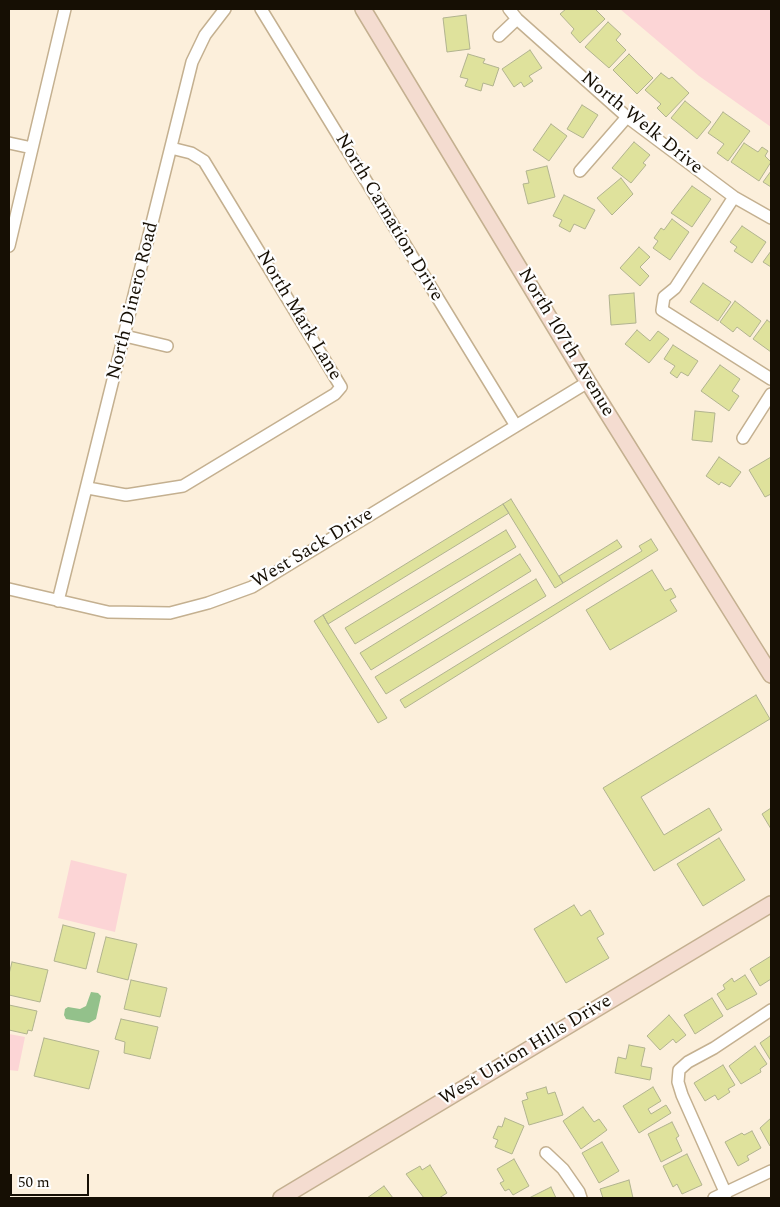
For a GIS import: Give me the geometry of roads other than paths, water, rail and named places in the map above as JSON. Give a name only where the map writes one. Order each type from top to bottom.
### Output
[{"type":"main road","name":"North 107th Avenue","points":[[362,9],[588,382],[771,675]]},
{"type":"main road","name":"West Union Hills Drive","points":[[280,1198],[771,904]]},
{"type":"street","points":[[9,246],[65,9]]},
{"type":"street","name":"North Dinero Road","points":[[58,601],[88,488],[192,62],[205,35],[225,9]]},
{"type":"street","name":"North Carnation Drive","points":[[261,9],[516,426]]},
{"type":"street","name":"North Welk Drive","points":[[509,9],[517,19],[627,117],[734,197],[771,218]]},
{"type":"street","points":[[499,36],[517,19]]},
{"type":"street","points":[[580,171],[627,117]]},
{"type":"street","points":[[9,143],[32,148]]},
{"type":"street","name":"North Mark Lane","points":[[88,488],[126,494],[184,486],[336,394],[341,387],[204,161],[191,153],[171,148]]},
{"type":"street","points":[[734,197],[676,288],[664,297],[662,310],[771,379]]},
{"type":"street","points":[[125,336],[167,346]]},
{"type":"street","name":"West Sack Drive","points":[[9,589],[108,612],[170,613],[208,603],[252,588],[588,382]]},
{"type":"street","points":[[743,438],[771,394]]},
{"type":"street","points":[[726,1194],[682,1095],[678,1082],[679,1070],[771,1010]]},
{"type":"street","points":[[546,1152],[563,1169],[581,1198]]},
{"type":"street","points":[[714,1198],[726,1194],[771,1171]]}]
